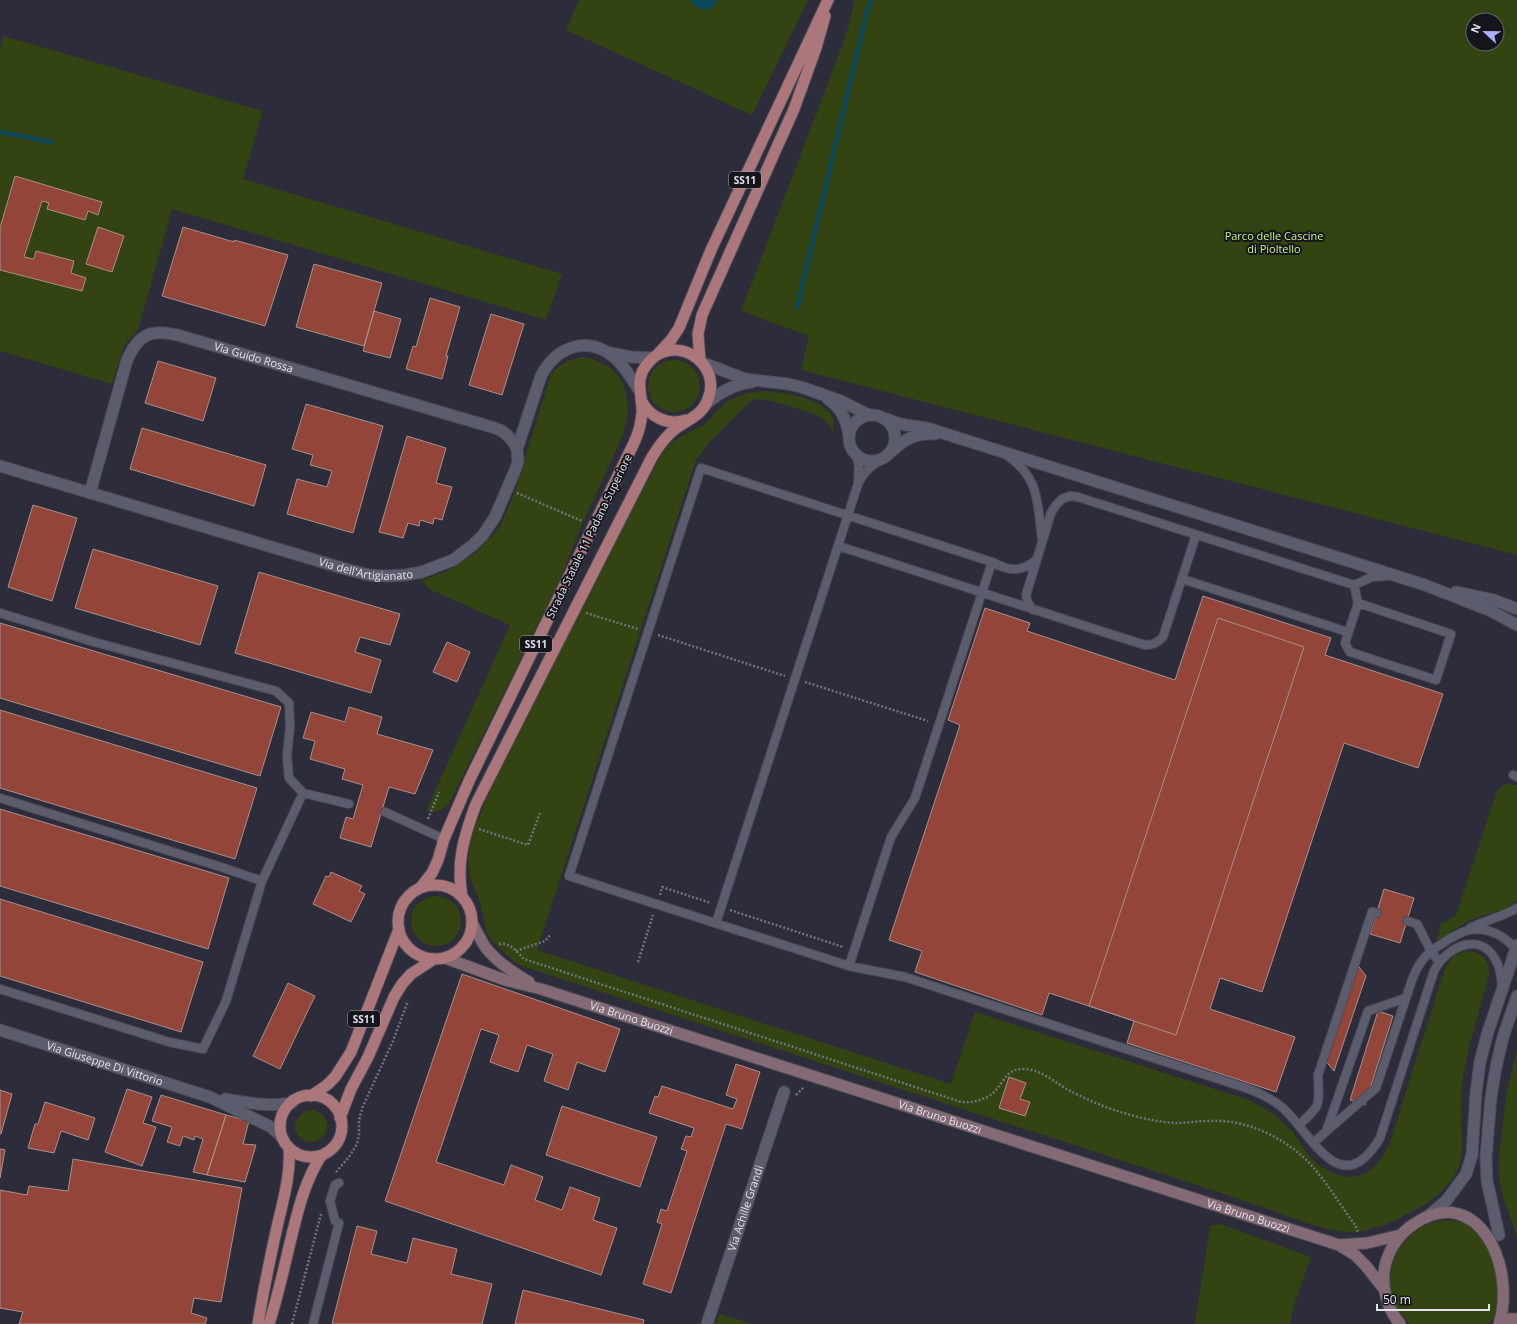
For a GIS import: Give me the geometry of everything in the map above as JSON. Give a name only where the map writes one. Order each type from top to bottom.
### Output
[{"type":"main road","name":"Strada Statale 11 Padana Superiore","points":[[292,1103],[301,1097],[311,1096],[328,1084],[335,1077],[351,1052],[399,929],[398,918],[404,902],[411,893],[421,887],[432,873],[438,860],[444,839],[469,781],[636,438],[642,414],[640,394],[641,374],[647,364],[671,340],[679,328],[711,250],[828,0]]},
{"type":"main road","name":"Strada Statale 11 Padana Superiore","points":[[472,923],[471,911],[462,896],[459,870],[468,825],[476,804],[574,609],[654,455],[666,438],[699,413],[706,404],[710,393],[710,381],[707,370],[700,361],[698,334],[702,315],[794,109],[816,48],[828,0]]},
{"type":"main road","points":[[655,357],[667,351],[679,350],[690,354],[700,361]]},
{"type":"main road","points":[[640,394],[646,408],[660,419],[677,422],[689,420]]},
{"type":"main road","points":[[421,887],[429,884],[443,885],[455,890],[462,896]]},
{"type":"main road","name":"SS11","points":[[269,1324],[279,1291],[301,1198],[312,1169],[321,1156],[337,1143],[341,1133],[340,1118],[351,1089],[368,1057],[394,997],[402,984],[411,974],[439,958],[455,953],[464,945],[470,935],[472,923]]},
{"type":"main road","name":"Via Bruno Buozzi","points":[[472,923],[486,948],[500,962],[541,989]]},
{"type":"main road","points":[[399,929],[408,948],[420,956],[439,958]]},
{"type":"main road","name":"Via Bruno Buozzi","points":[[439,958],[505,980],[541,989],[1339,1246],[1355,1255],[1366,1266],[1384,1289]]},
{"type":"main road","points":[[311,1096],[319,1096],[332,1104],[340,1118]]},
{"type":"main road","points":[[292,1103],[286,1109],[282,1117],[280,1130],[282,1138],[289,1148],[303,1156],[321,1156]]},
{"type":"main road","points":[[258,1324],[264,1288],[285,1192],[290,1160],[289,1148]]},
{"type":"main road","points":[[1400,1324],[1388,1305],[1384,1289],[1383,1276],[1390,1250],[1409,1227],[1427,1217],[1448,1213],[1469,1216],[1486,1223],[1502,1238]]},
{"type":"main road","name":"Via Bruno Buozzi","points":[[1339,1246],[1363,1244],[1401,1235]]},
{"type":"main road","points":[[1501,1322],[1514,1296]]},
{"type":"main road","points":[[1501,1322],[1517,1319]]},
{"type":"street","name":"Via Guido Rossa","points":[[90,493],[127,360],[136,343],[144,336],[157,332],[168,332],[495,428],[505,433],[517,449]]},
{"type":"street","name":"Via dell'Artigianato","points":[[0,466],[349,570],[373,575],[405,575],[432,569],[453,560],[463,554],[483,535],[491,524],[518,464],[517,449],[541,376],[555,357],[565,350],[575,347],[593,347],[607,352],[631,357],[655,357]]},
{"type":"street","points":[[607,352],[622,364],[640,394]]},
{"type":"street","points":[[700,361],[731,375],[745,379],[788,384],[813,391],[841,401],[869,415]]},
{"type":"street","points":[[706,404],[723,391],[734,386],[763,381]]},
{"type":"street","points":[[813,391],[828,399],[837,407],[845,419],[852,450],[857,456],[864,460],[871,462],[879,461],[910,437],[929,434],[952,436]]},
{"type":"street","points":[[849,435],[856,421],[869,415],[881,416],[902,426],[922,427],[1398,576],[1490,611],[1517,625]]},
{"type":"street","points":[[886,419],[895,431],[895,445],[892,451]]},
{"type":"street","points":[[1425,585],[1494,600],[1517,609]]},
{"type":"street","points":[[1427,1217],[1446,1201],[1466,1174],[1472,1155],[1476,1092],[1480,1062],[1487,1035],[1516,949]]},
{"type":"street","points":[[1502,1238],[1487,1181],[1486,1157],[1491,1097],[1496,1067],[1503,1037],[1517,996]]},
{"type":"street","name":"Via Giuseppe Di Vittorio","points":[[0,1030],[210,1097],[271,1127],[282,1138]]},
{"type":"street","name":"Via Achille Grandi","points":[[707,1324],[784,1092]]},
{"type":"street","name":"Via Giuseppe Di Vittorio","points":[[210,1097],[260,1105],[292,1103]]},
{"type":"lane","points":[[1003,452],[1018,463],[1032,482],[1036,493],[1042,541]]},
{"type":"lane","points":[[857,456],[859,469],[858,484]]},
{"type":"lane","points":[[716,923],[858,484],[870,466],[879,461]]},
{"type":"lane","points":[[1036,560],[1018,570],[1006,569],[992,562],[701,468],[569,876],[849,966],[906,977],[1249,1089],[1272,1100],[1299,1125],[1312,1143],[1326,1157],[1335,1163],[1345,1165],[1355,1164],[1366,1158],[1374,1149],[1380,1138],[1434,971],[1439,962],[1448,953],[1467,944],[1485,948],[1498,964],[1502,989]]},
{"type":"lane","points":[[1033,610],[1028,603],[1026,595],[1051,513],[1062,499],[1070,496],[1078,497],[1354,585],[1380,575],[1398,576]]},
{"type":"lane","points":[[838,546],[1033,610],[1145,645],[1151,645],[1158,643],[1163,637],[1196,535]]},
{"type":"lane","points":[[849,966],[891,837],[915,798],[992,562]]},
{"type":"lane","points":[[1182,579],[1348,632]]},
{"type":"lane","points":[[1354,585],[1358,603],[1345,643],[1350,652],[1436,680],[1451,634],[1358,603]]},
{"type":"lane","points":[[0,613],[94,642],[276,691],[289,703],[290,726],[287,756],[289,778],[302,793],[349,804]]},
{"type":"lane","points":[[0,989],[169,1042],[203,1049],[226,1001],[262,881],[302,793]]},
{"type":"lane","points":[[0,798],[262,881]]},
{"type":"lane","points":[[385,812],[444,839]]},
{"type":"lane","points":[[1312,1143],[1376,1088],[1416,971],[1426,956],[1453,936],[1517,908]]},
{"type":"lane","points":[[1299,1125],[1315,1110],[1319,1103],[1318,1075],[1372,912],[1377,913]]},
{"type":"lane","points":[[1407,921],[1417,924],[1439,962]]},
{"type":"lane","points":[[1463,932],[1478,929],[1492,932],[1509,942],[1516,949]]},
{"type":"lane","points":[[1327,1130],[1368,1011],[1406,998]]},
{"type":"lane","points":[[313,1324],[339,1223],[335,1221],[330,1201],[335,1185],[340,1183]]},
{"type":"path","points":[[507,488],[594,526]]},
{"type":"path","points":[[574,609],[939,724]]},
{"type":"path","points":[[423,830],[440,792]]},
{"type":"path","points":[[477,828],[528,845],[540,813]]},
{"type":"path","points":[[638,962],[662,887],[711,903]]},
{"type":"path","points":[[726,908],[844,947]]},
{"type":"path","points":[[516,951],[545,941],[551,934]]},
{"type":"path","points":[[496,945],[505,943],[510,945],[524,959],[961,1102],[971,1102],[985,1098],[994,1092],[1012,1071],[1025,1069],[1036,1071],[1090,1100],[1131,1115],[1179,1123],[1223,1121],[1246,1126],[1273,1136],[1285,1143],[1313,1167],[1355,1225],[1363,1244]]},
{"type":"path","points":[[333,1176],[352,1154],[357,1144],[359,1135],[359,1120],[363,1106],[393,1041],[409,998]]},
{"type":"path","points":[[292,1324],[321,1214]]},
{"type":"green space","points":[[579,0],[808,0],[752,115],[566,30]]},
{"type":"green space","name":"Parco delle Cascine di Pioltello","points":[[855,0],[1517,0],[1517,555],[801,370],[809,336],[741,311],[845,38]]},
{"type":"green space","points":[[4,36],[263,111],[243,179],[562,274],[546,320],[172,209],[138,330],[124,346],[112,384],[0,351],[0,48]]},
{"type":"green space","points":[[581,357],[591,358],[609,367],[617,374],[623,384],[628,407],[623,435],[580,529],[561,578],[448,805],[438,811],[426,811],[510,625],[429,589],[422,580],[447,571],[474,554],[499,528],[513,497],[551,374],[564,363]]},
{"type":"green space","points":[[669,360],[679,360],[693,367],[700,381],[700,391],[693,405],[679,412],[669,412],[659,408],[652,401],[648,391],[648,381],[652,371],[659,364]]},
{"type":"green space","points":[[762,391],[792,395],[814,402],[823,407],[830,413],[834,421],[833,433],[828,423],[822,418],[781,404],[757,399],[751,401],[745,406],[708,444],[696,460],[537,950],[951,1084],[975,1012],[1249,1100],[1261,1106],[1283,1122],[1293,1132],[1310,1157],[1320,1166],[1333,1173],[1353,1177],[1369,1171],[1375,1166],[1386,1151],[1390,1142],[1446,966],[1451,959],[1458,954],[1468,951],[1478,953],[1486,960],[1489,973],[1463,1077],[1461,1103],[1462,1155],[1456,1173],[1450,1182],[1434,1198],[1412,1212],[1386,1224],[1361,1231],[1340,1231],[1318,1226],[1158,1172],[525,967],[517,964],[491,940],[487,933],[480,902],[470,878],[468,866],[471,837],[493,783],[661,455],[668,446],[678,438],[704,425],[727,401],[748,393]]},
{"type":"green space","points":[[1508,784],[1517,785],[1517,900],[1507,908],[1466,922],[1436,942],[1441,924],[1455,916],[1458,909],[1496,793],[1502,786]]},
{"type":"green space","points":[[431,896],[441,896],[454,903],[461,916],[461,926],[454,939],[441,946],[431,946],[422,942],[415,935],[411,926],[411,916],[415,907],[422,900]]},
{"type":"green space","points":[[1517,1049],[1517,1236],[1503,1198],[1499,1178],[1499,1158],[1506,1095]]},
{"type":"green space","points":[[308,1110],[314,1110],[323,1114],[327,1126],[323,1138],[314,1142],[308,1142],[299,1138],[295,1129],[295,1123],[299,1114]]},
{"type":"green space","points":[[1441,1220],[1466,1223],[1480,1228],[1495,1241],[1501,1250],[1508,1269],[1508,1289],[1503,1306],[1494,1319],[1488,1324],[1410,1324],[1400,1313],[1394,1302],[1390,1290],[1390,1278],[1392,1266],[1397,1254],[1411,1235],[1421,1227]]},
{"type":"green space","points":[[1221,1224],[1311,1257],[1294,1305],[1290,1324],[1195,1324],[1210,1226]]},
{"type":"green space","points":[[720,1314],[752,1324],[715,1324]]},
{"type":"water","points":[[690,0],[718,0],[710,10],[698,8]]},
{"type":"building","points":[[15,176],[102,202],[98,215],[88,211],[85,220],[47,209],[49,203],[42,201],[24,257],[34,259],[36,251],[74,261],[71,273],[86,278],[82,291],[0,270],[0,228]]},
{"type":"building","points":[[98,227],[124,236],[112,272],[86,264]]},
{"type":"building","points":[[183,227],[234,242],[234,240],[288,255],[265,326],[162,296]]},
{"type":"building","points":[[314,264],[382,283],[364,346],[296,327]]},
{"type":"building","points":[[430,298],[460,307],[446,356],[448,356],[442,379],[406,369],[413,346],[416,347]]},
{"type":"building","points":[[374,311],[401,319],[390,358],[363,351]]},
{"type":"building","points":[[491,314],[524,324],[502,395],[469,385]]},
{"type":"building","points":[[158,361],[216,378],[203,421],[145,403]]},
{"type":"building","points":[[306,404],[383,426],[353,533],[287,514],[297,479],[327,487],[332,471],[310,465],[313,455],[292,449]]},
{"type":"building","points":[[142,428],[266,465],[254,506],[130,469]]},
{"type":"building","points":[[407,436],[446,448],[436,483],[452,487],[442,520],[434,518],[433,524],[420,520],[419,526],[408,523],[403,538],[379,532]]},
{"type":"building","points":[[33,505],[77,518],[52,601],[8,587]]},
{"type":"building","points":[[93,549],[218,586],[200,645],[75,608]]},
{"type":"building","points":[[259,572],[400,614],[390,645],[360,637],[355,652],[381,660],[371,693],[235,653]]},
{"type":"building","points":[[1203,596],[1331,638],[1325,655],[1443,694],[1418,768],[1344,743],[1262,992],[1220,978],[1210,1009],[1295,1037],[1276,1092],[1127,1043],[1134,1021],[1089,1006],[1049,993],[1042,1015],[915,972],[922,951],[889,940],[960,725],[948,720],[985,608],[1030,623],[1027,631],[1175,680]]},
{"type":"building","points":[[1218,618],[1304,647],[1176,1035],[1089,1006]]},
{"type":"building","points":[[0,623],[281,707],[260,776],[0,698]]},
{"type":"building","points":[[447,642],[470,652],[457,682],[433,672]]},
{"type":"building","points":[[349,707],[382,717],[377,734],[433,750],[415,794],[389,787],[371,847],[340,838],[346,817],[353,819],[363,785],[342,779],[345,769],[310,759],[315,741],[303,738],[311,712],[345,722]]},
{"type":"building","points":[[0,710],[257,788],[235,859],[0,788]]},
{"type":"building","points":[[0,809],[229,878],[208,949],[0,886]]},
{"type":"building","points":[[331,872],[362,886],[359,891],[365,894],[351,922],[313,904],[326,876],[329,877]]},
{"type":"building","points":[[1384,889],[1414,898],[1400,943],[1370,934]]},
{"type":"building","points":[[0,899],[203,962],[181,1032],[0,976]]},
{"type":"building","points":[[1356,963],[1366,976],[1334,1071],[1324,1059]]},
{"type":"building","points":[[462,974],[620,1029],[605,1072],[577,1062],[568,1090],[544,1081],[553,1054],[527,1045],[518,1072],[490,1062],[499,1035],[481,1029],[436,1162],[504,1185],[511,1165],[543,1177],[535,1200],[562,1210],[570,1187],[600,1198],[593,1220],[617,1228],[601,1275],[385,1201]]},
{"type":"building","points":[[288,983],[315,996],[280,1069],[253,1056]]},
{"type":"building","points":[[1378,1011],[1393,1016],[1365,1105],[1350,1100]]},
{"type":"building","points":[[736,1064],[760,1072],[742,1129],[726,1124],[671,1293],[643,1284],[662,1224],[657,1222],[661,1209],[667,1211],[687,1151],[681,1149],[686,1136],[691,1137],[694,1128],[649,1113],[655,1096],[658,1097],[662,1086],[733,1109],[737,1099],[726,1095]]},
{"type":"building","points":[[1009,1077],[1026,1083],[1020,1099],[1030,1102],[1025,1116],[999,1108]]},
{"type":"building","points":[[127,1089],[152,1097],[143,1123],[156,1127],[142,1166],[105,1152]]},
{"type":"building","points":[[0,1090],[12,1094],[1,1134],[0,1134]]},
{"type":"building","points":[[161,1095],[226,1115],[207,1175],[193,1172],[203,1139],[195,1136],[194,1140],[183,1136],[180,1146],[167,1142],[172,1127],[152,1121]]},
{"type":"building","points":[[45,1102],[95,1118],[88,1140],[61,1131],[54,1153],[28,1148],[35,1124],[38,1124]]},
{"type":"building","points":[[562,1106],[657,1137],[640,1187],[546,1155]]},
{"type":"building","points":[[226,1115],[249,1121],[243,1144],[256,1145],[245,1182],[207,1175]]},
{"type":"building","points":[[0,1149],[5,1150],[0,1178]]},
{"type":"building","points":[[73,1159],[242,1188],[221,1302],[194,1298],[191,1313],[207,1318],[205,1324],[19,1324],[23,1312],[0,1308],[0,1190],[27,1195],[29,1186],[68,1191]]},
{"type":"building","points":[[357,1226],[377,1231],[371,1254],[407,1263],[413,1238],[457,1249],[451,1274],[492,1284],[482,1324],[332,1324]]},
{"type":"building","points":[[523,1290],[644,1320],[643,1324],[515,1324]]},
{"type":"waterway","points":[[797,308],[867,11],[871,0]]},
{"type":"waterway","points":[[0,132],[51,142]]}]
